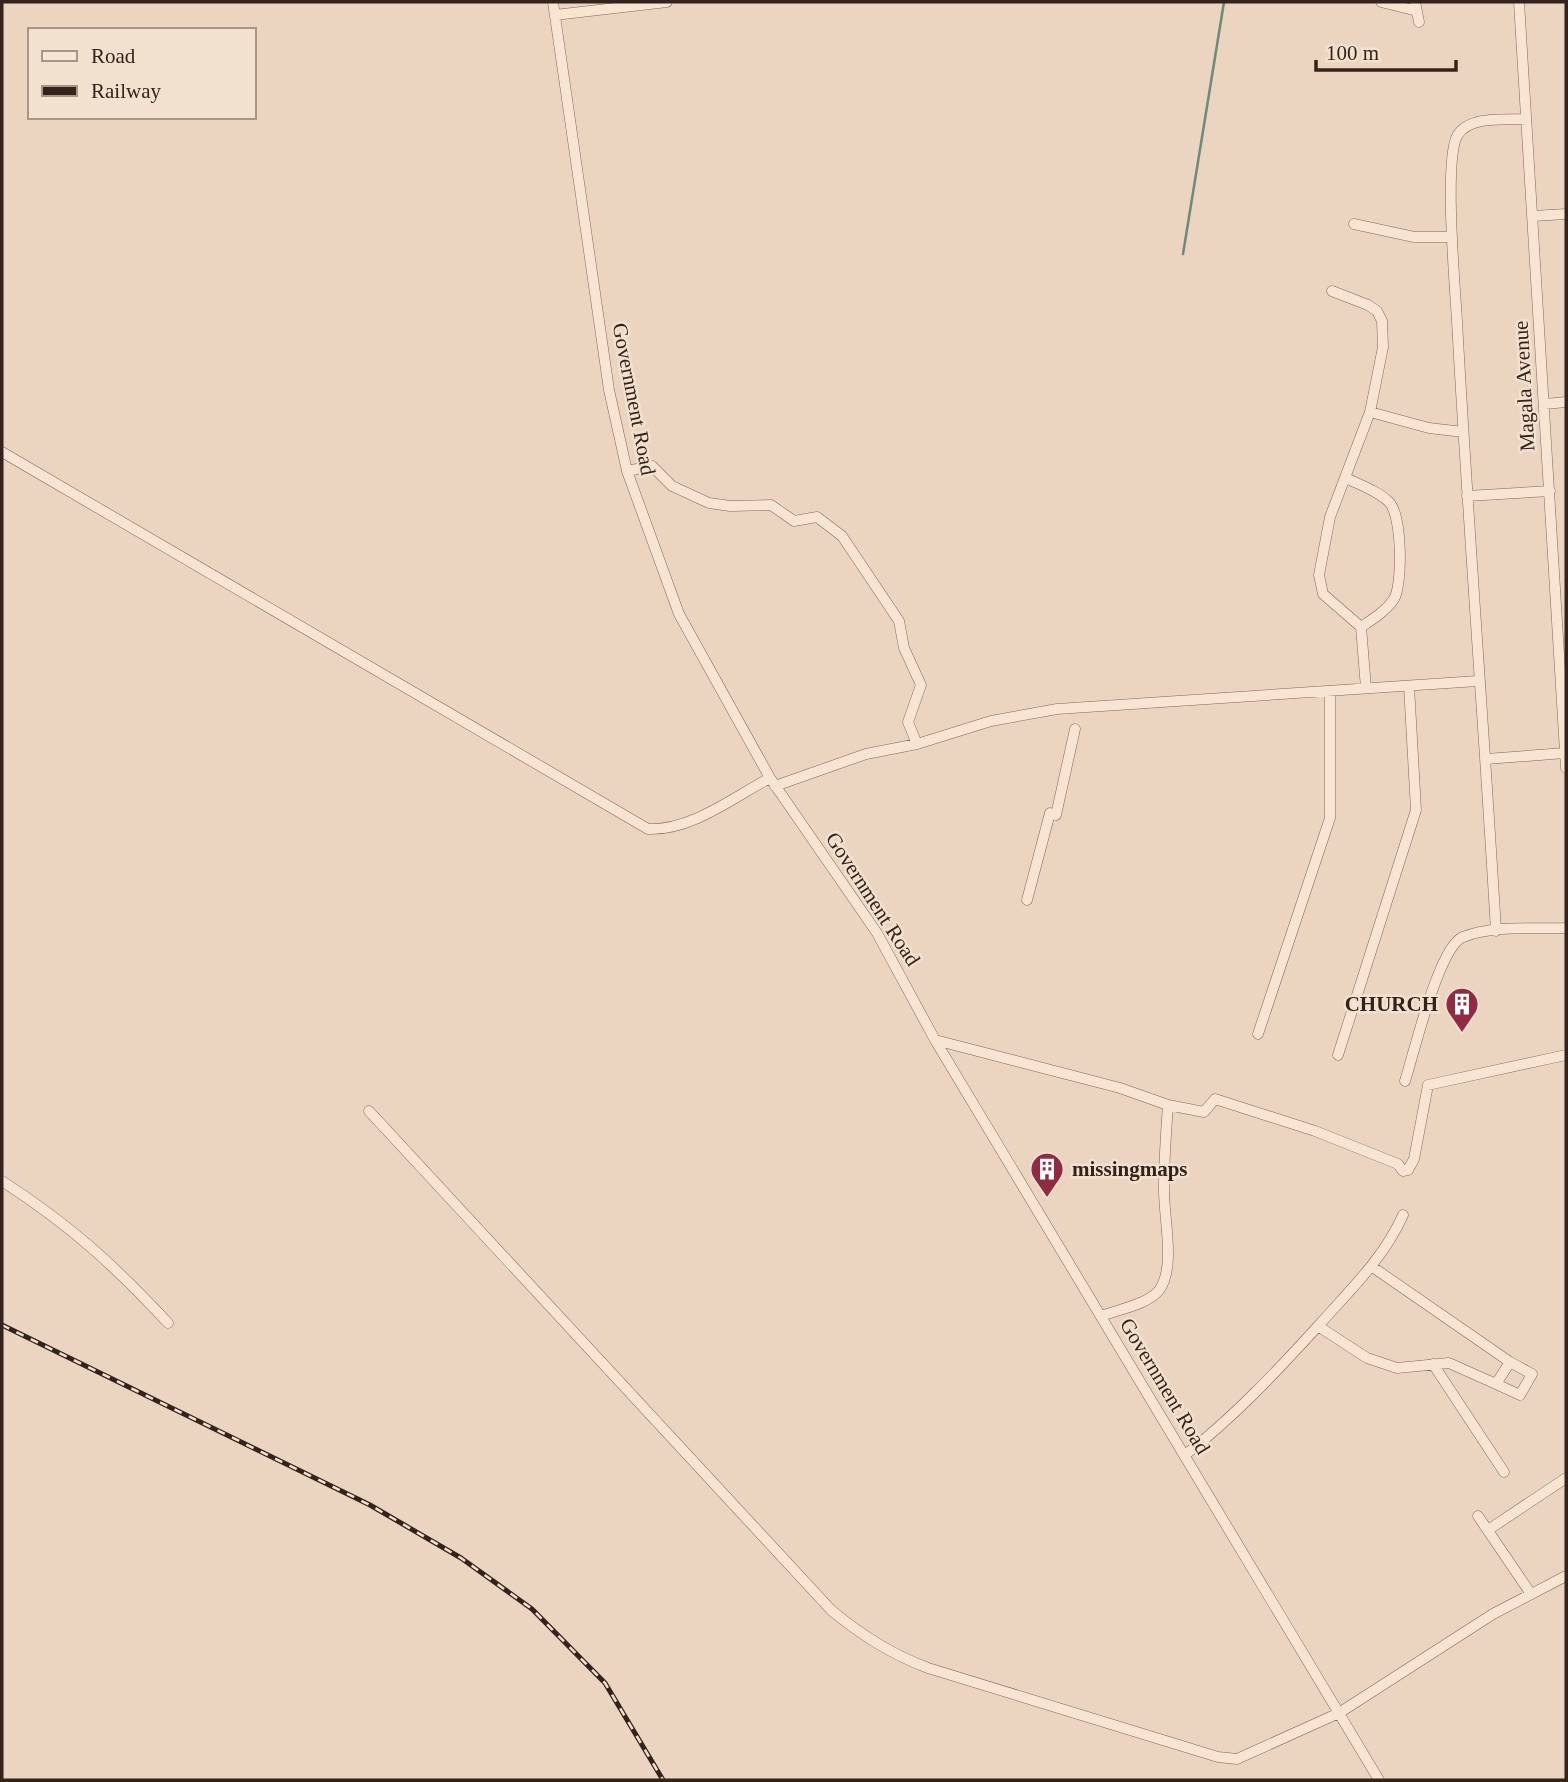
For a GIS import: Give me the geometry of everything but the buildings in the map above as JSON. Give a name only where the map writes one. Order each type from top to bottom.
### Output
[{"type":"street","name":"Government Road","points":[[553,2],[609,390],[627,471],[679,614],[772,782],[877,933],[935,1040],[1379,1780]]},
{"type":"street","points":[[555,15],[667,2]]},
{"type":"street","points":[[1381,2],[1417,12]]},
{"type":"street","name":"Magala Avenue","points":[[1519,2],[1566,768]]},
{"type":"street","points":[[1496,930],[1466,496],[1452,237],[1453,151],[1462,128],[1473,122],[1526,119]]},
{"type":"street","points":[[1533,216],[1566,214]]},
{"type":"street","points":[[1354,224],[1414,237],[1452,237]]},
{"type":"street","points":[[1332,291],[1368,305],[1377,311],[1382,321],[1383,347],[1370,412],[1330,517],[1319,576],[1323,594],[1361,627],[1366,688]]},
{"type":"street","points":[[1545,404],[1566,402]]},
{"type":"street","points":[[1370,412],[1429,428],[1463,432]]},
{"type":"street","points":[[2,452],[629,821],[648,829],[668,830],[772,782],[866,754],[917,744],[991,722],[1057,709],[1478,681]]},
{"type":"street","points":[[627,471],[652,466],[672,486],[709,502],[730,506],[771,505],[794,521],[817,517],[837,530],[899,621],[905,648],[921,685],[908,722],[917,744]]},
{"type":"street","points":[[1346,478],[1392,504],[1397,516],[1400,579],[1396,595],[1388,607],[1361,627]]},
{"type":"street","points":[[1466,496],[1549,491]]},
{"type":"street","points":[[1338,1055],[1416,810],[1409,686]]},
{"type":"street","points":[[1258,1034],[1330,818],[1330,691]]},
{"type":"street","points":[[1027,900],[1075,729]]},
{"type":"street","points":[[1486,759],[1565,753]]},
{"type":"street","points":[[1405,1081],[1444,956],[1462,937],[1496,930],[1566,928]]},
{"type":"street","points":[[935,1040],[1120,1088],[1168,1105],[1204,1112],[1214,1099],[1315,1131],[1398,1164],[1403,1171],[1408,1170],[1414,1159],[1428,1085],[1566,1055]]},
{"type":"street","points":[[1101,1316],[1149,1298],[1158,1292],[1164,1280],[1167,1249],[1163,1191],[1168,1105]]},
{"type":"street","points":[[369,1111],[832,1611],[864,1638],[895,1655],[928,1668],[1218,1758],[1237,1759],[1339,1713],[1493,1614],[1566,1576]]},
{"type":"street","points":[[2,1181],[90,1245],[118,1269],[167,1323]]},
{"type":"street","points":[[1185,1455],[1212,1434],[1318,1326],[1391,1241],[1403,1215]]},
{"type":"street","points":[[1318,1326],[1367,1358],[1397,1368],[1449,1363],[1520,1395],[1532,1374],[1510,1362],[1371,1266]]},
{"type":"street","points":[[1496,1384],[1510,1362]]},
{"type":"street","points":[[1433,1364],[1504,1472]]},
{"type":"street","points":[[1488,1530],[1566,1478]]},
{"type":"street","points":[[1478,1516],[1531,1594]]},
{"type":"waterway","points":[[1183,254],[1224,2]]},
{"type":"railway","points":[[2,1325],[370,1505],[461,1558],[532,1609],[605,1683],[663,1780]]},
{"type":"place","name":"CHURCH","points":[[1462,1034]]},
{"type":"place","name":"missingmaps","points":[[1047,1199]]}]
